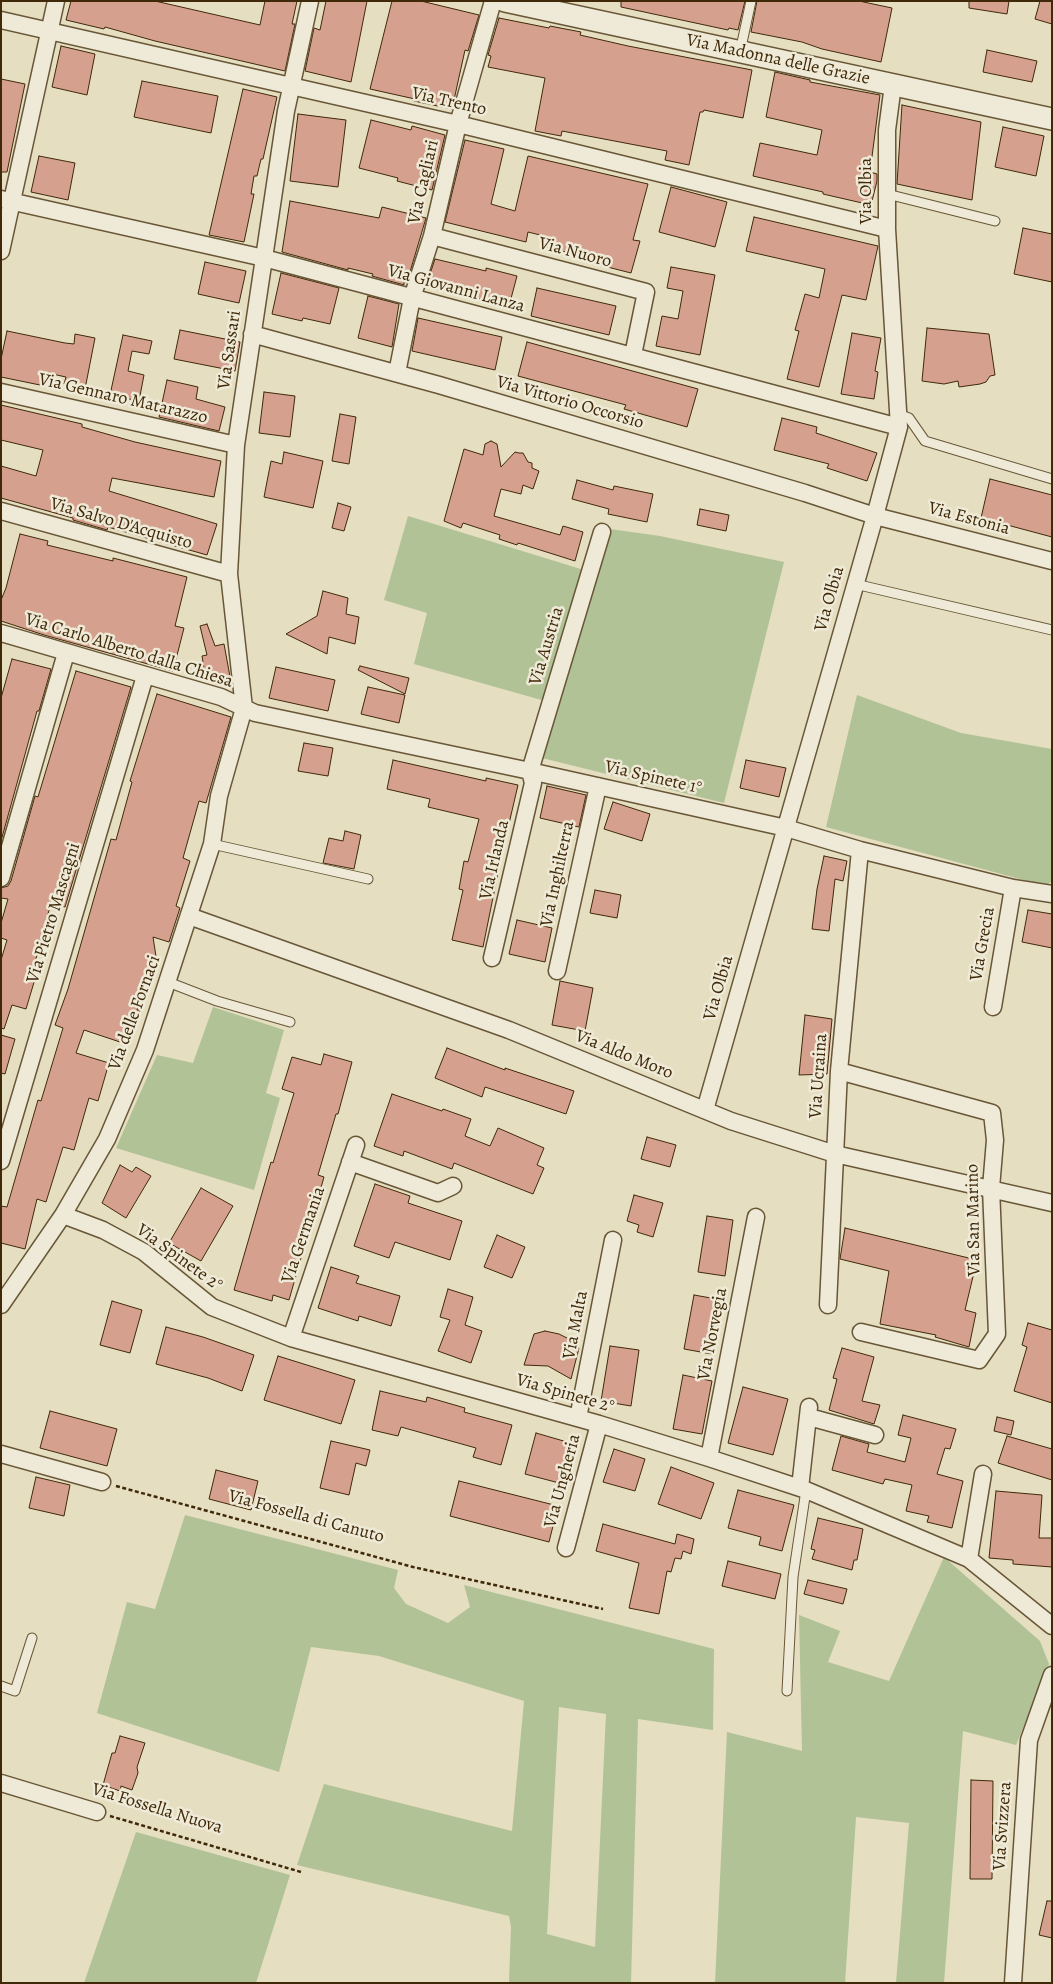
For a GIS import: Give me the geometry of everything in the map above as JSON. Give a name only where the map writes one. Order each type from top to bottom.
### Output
[{"type":"street","points":[[1,251],[7,200],[56,1]]},
{"type":"street","name":"Via Sassari","points":[[244,708],[229,574],[236,446],[286,111],[310,1]]},
{"type":"street","name":"Via Cagliari","points":[[397,373],[412,298],[432,236],[458,124],[493,1]]},
{"type":"street","name":"Via Madonna delle Grazie","points":[[505,1],[1052,119]]},
{"type":"street","name":"Via Trento","points":[[1,20],[458,124],[887,229]]},
{"type":"street","name":"Via Olbia","points":[[705,1110],[875,516],[898,420],[887,229],[888,130],[893,85]]},
{"type":"street","name":"Via Giovanni Lanza","points":[[7,200],[264,258],[633,355],[898,420]]},
{"type":"street","name":"Via Nuoro","points":[[432,236],[646,292],[633,355]]},
{"type":"street","name":"Via Vittorio Occorsio","points":[[252,334],[397,373],[786,487],[875,516]]},
{"type":"street","name":"Via Gennaro Matarazzo","points":[[1,392],[236,446]]},
{"type":"street","name":"Via Salvo D'Acquisto","points":[[1,511],[229,574]]},
{"type":"street","name":"Via Estonia","points":[[875,516],[1052,561]]},
{"type":"street","name":"Via Austria","points":[[530,770],[602,532]]},
{"type":"street","name":"Via Carlo Alberto dalla Chiesa","points":[[1,633],[222,697],[244,708]]},
{"type":"street","points":[[1,878],[66,653]]},
{"type":"street","name":"Via Pietro Mascagni","points":[[1,1161],[145,676]]},
{"type":"street","name":"Via Spinete 1°","points":[[244,708],[255,713],[530,770],[786,828],[860,850],[1013,888],[1052,894]]},
{"type":"street","name":"Via delle Fornaci","points":[[1,1305],[63,1215],[107,1139],[146,1050],[212,844],[220,796],[244,708]]},
{"type":"street","name":"Via Irlanda","points":[[492,958],[533,783],[530,770]]},
{"type":"street","name":"Via Inghilterra","points":[[557,972],[598,786]]},
{"type":"street","name":"Via Ucraina","points":[[828,1305],[838,1071],[860,850]]},
{"type":"street","name":"Via Grecia","points":[[993,1007],[1013,888]]},
{"type":"street","name":"Via Aldo Moro","points":[[189,916],[509,1030],[731,1121],[835,1154],[1052,1203]]},
{"type":"street","name":"Via San Marino","points":[[838,1071],[992,1113],[995,1140],[991,1188],[997,1334],[979,1360],[861,1332]]},
{"type":"street","name":"Via Germania","points":[[291,1338],[356,1145]]},
{"type":"street","points":[[350,1162],[438,1193],[453,1186]]},
{"type":"street","name":"Via Spinete 2°","points":[[63,1215],[103,1230],[144,1252],[212,1307],[291,1338],[599,1424],[803,1489],[969,1559],[1052,1626]]},
{"type":"street","name":"Via Norvegia","points":[[710,1458],[756,1217]]},
{"type":"street","name":"Via Malta","points":[[578,1418],[613,1240]]},
{"type":"street","points":[[803,1489],[809,1412],[876,1435]]},
{"type":"street","name":"Via Ungheria","points":[[566,1548],[599,1424]]},
{"type":"street","points":[[1,1454],[102,1482]]},
{"type":"street","points":[[969,1559],[984,1474]]},
{"type":"street","name":"Via Svizzera","points":[[1013,1983],[1029,1740],[1052,1675]]},
{"type":"street","name":"Via Fossella Nuova","points":[[1,1783],[97,1812]]},
{"type":"lane","points":[[740,52],[751,1]]},
{"type":"lane","points":[[887,194],[970,220],[995,221]]},
{"type":"lane","points":[[898,420],[909,418],[925,441],[1052,479]]},
{"type":"lane","points":[[855,584],[1052,630]]},
{"type":"lane","points":[[212,844],[368,879]]},
{"type":"lane","points":[[168,982],[216,1001],[290,1022]]},
{"type":"lane","points":[[787,1691],[793,1576],[803,1489]]},
{"type":"lane","points":[[1,1686],[15,1691],[32,1638]]},
{"type":"path","name":"Via Fossella di Canuto","points":[[102,1482],[413,1567],[603,1609]]},
{"type":"path","name":"Via Fossella Nuova","points":[[97,1812],[301,1872]]},
{"type":"green space","points":[[408,516],[584,570],[545,701],[414,664],[427,613],[384,600]]},
{"type":"green space","points":[[610,529],[660,536],[784,562],[724,803],[542,758]]},
{"type":"green space","points":[[857,695],[961,733],[1052,749],[1052,881],[1046,886],[826,827]]},
{"type":"green space","points":[[213,1007],[284,1030],[266,1093],[280,1098],[254,1190],[116,1148],[157,1055],[193,1063]]},
{"type":"green space","points":[[185,1515],[398,1570],[394,1588],[406,1604],[448,1623],[470,1607],[464,1585],[714,1649],[713,1730],[638,1719],[631,1983],[509,1983],[511,1927],[509,1916],[297,1865],[324,1784],[512,1831],[524,1701],[379,1656],[311,1647],[279,1772],[97,1713],[127,1602],[155,1609]],"holes":[[[559,1707],[606,1714],[595,1947],[547,1934]]]},
{"type":"green space","points":[[944,1557],[1040,1641],[1049,1664],[1016,1745],[963,1731],[944,1983],[896,1983],[909,1823],[856,1817],[845,1983],[715,1983],[727,1732],[802,1751],[799,1615],[840,1631],[828,1662],[889,1681]]},
{"type":"green space","points":[[136,1832],[290,1875],[256,1983],[84,1983]]},
{"type":"building","points":[[71,1],[155,1],[260,25],[265,1],[297,1],[292,24],[295,24],[285,71],[155,41],[105,27],[104,29],[66,20]]},
{"type":"building","points":[[326,1],[367,1],[351,82],[305,71],[314,28],[320,30]]},
{"type":"building","points":[[392,1],[421,1],[479,15],[468,51],[465,50],[452,109],[370,89]]},
{"type":"building","points":[[621,1],[745,1],[738,30],[729,28],[728,30],[621,7]]},
{"type":"building","points":[[757,1],[859,1],[892,8],[881,62],[822,49],[802,42],[751,32]]},
{"type":"building","points":[[969,1],[1009,1],[1007,14],[969,8]]},
{"type":"building","points":[[1040,1],[1052,1],[1052,24],[1035,19]]},
{"type":"building","points":[[499,18],[581,32],[580,35],[628,46],[752,70],[743,118],[704,110],[700,112],[689,165],[665,160],[667,151],[562,131],[561,136],[535,131],[545,78],[488,67],[491,56],[488,55]]},
{"type":"building","points":[[61,46],[95,54],[87,95],[52,87]]},
{"type":"building","points":[[987,50],[1037,61],[1032,82],[983,72]]},
{"type":"building","points":[[775,72],[810,80],[810,82],[880,95],[870,172],[877,174],[877,181],[871,205],[753,176],[760,143],[817,155],[822,130],[766,117]]},
{"type":"building","points":[[1,79],[25,84],[7,172],[1,172]]},
{"type":"building","points":[[142,81],[218,96],[211,133],[134,117]]},
{"type":"building","points":[[243,89],[277,97],[263,159],[261,159],[257,176],[254,176],[251,194],[254,194],[244,242],[209,235]]},
{"type":"building","points":[[902,105],[981,122],[972,200],[897,184]]},
{"type":"building","points":[[298,114],[346,120],[338,187],[290,181]]},
{"type":"building","points":[[371,120],[411,130],[412,126],[445,135],[432,190],[397,181],[398,178],[359,168]]},
{"type":"building","points":[[1003,127],[1044,136],[1036,176],[995,167]]},
{"type":"building","points":[[465,140],[504,149],[491,204],[515,211],[528,156],[648,184],[633,240],[640,241],[631,273],[584,261],[585,257],[546,247],[548,237],[528,232],[526,242],[445,222]]},
{"type":"building","points":[[39,156],[75,163],[68,200],[31,192]]},
{"type":"building","points":[[671,187],[727,202],[715,247],[659,232]]},
{"type":"building","points":[[290,201],[379,218],[382,207],[426,218],[407,282],[404,282],[404,285],[372,276],[373,274],[348,268],[348,270],[282,252]]},
{"type":"building","points":[[754,217],[878,246],[866,300],[842,295],[819,387],[787,379],[799,331],[795,330],[805,294],[819,298],[825,269],[746,251]]},
{"type":"building","points":[[1023,228],[1052,234],[1052,282],[1014,274]]},
{"type":"building","points":[[435,259],[486,271],[486,268],[517,276],[509,306],[426,286]]},
{"type":"building","points":[[205,262],[246,271],[239,303],[198,294]]},
{"type":"building","points":[[671,267],[715,275],[700,355],[656,346],[662,316],[678,319],[683,291],[667,288]]},
{"type":"building","points":[[281,273],[339,288],[330,324],[303,318],[302,321],[272,314]]},
{"type":"building","points":[[537,288],[616,306],[609,335],[531,316]]},
{"type":"building","points":[[368,296],[399,304],[392,347],[358,338]]},
{"type":"building","points":[[418,318],[502,337],[495,370],[412,351]]},
{"type":"building","points":[[927,328],[989,334],[995,375],[990,376],[986,382],[980,384],[959,387],[958,381],[944,384],[922,381]]},
{"type":"building","points":[[180,330],[240,342],[235,371],[174,359]]},
{"type":"building","points":[[7,331],[74,344],[75,334],[95,338],[85,389],[64,384],[66,377],[43,372],[40,385],[1,377],[1,359]]},
{"type":"building","points":[[852,333],[881,338],[875,371],[878,372],[874,399],[841,394]]},
{"type":"building","points":[[123,335],[152,341],[149,354],[132,351],[128,371],[144,375],[139,401],[110,395]]},
{"type":"building","points":[[527,342],[698,389],[687,427],[624,409],[626,405],[518,376]]},
{"type":"building","points":[[167,380],[198,387],[196,399],[225,407],[219,431],[159,417]]},
{"type":"building","points":[[264,392],[295,396],[290,437],[259,433]]},
{"type":"building","points":[[1,405],[82,424],[82,427],[135,442],[221,461],[214,497],[112,478],[109,491],[217,524],[207,555],[108,527],[107,530],[73,520],[73,518],[1,498],[1,466],[36,476],[43,450],[1,440]]},
{"type":"building","points":[[340,414],[356,417],[349,464],[332,461]]},
{"type":"building","points":[[782,418],[817,427],[816,433],[877,453],[867,481],[827,468],[829,464],[774,450]]},
{"type":"building","points":[[491,441],[497,444],[501,467],[515,452],[523,453],[528,462],[532,463],[532,468],[539,471],[533,489],[523,485],[521,494],[501,489],[494,516],[560,535],[563,526],[583,532],[575,561],[499,539],[500,535],[463,523],[461,528],[444,521],[464,449],[483,455],[485,444]]},
{"type":"building","points":[[284,452],[323,461],[313,508],[264,497],[271,461],[282,464]]},
{"type":"building","points":[[990,479],[1052,495],[1052,537],[981,518]]},
{"type":"building","points":[[577,480],[613,490],[614,486],[653,494],[647,522],[608,514],[609,509],[572,499]]},
{"type":"building","points":[[338,503],[351,507],[344,531],[332,528]]},
{"type":"building","points":[[700,509],[729,515],[726,531],[697,525]]},
{"type":"building","points":[[20,534],[48,541],[47,545],[113,561],[113,558],[187,577],[175,626],[184,628],[173,671],[1,621],[1,600]]},
{"type":"building","points":[[323,591],[348,598],[346,614],[359,617],[355,644],[329,637],[327,654],[286,634],[317,616]]},
{"type":"building","points":[[207,624],[215,646],[224,644],[231,682],[216,684],[214,679],[206,681],[202,656],[207,655],[200,626]]},
{"type":"building","points":[[12,659],[51,669],[39,711],[37,711],[1,841],[1,698]]},
{"type":"building","points":[[360,666],[409,678],[405,694],[358,670]]},
{"type":"building","points":[[276,667],[335,680],[328,711],[269,698]]},
{"type":"building","points":[[76,671],[131,687],[65,907],[51,903],[31,977],[35,979],[26,1009],[12,1005],[4,1029],[1,1028],[1,960],[7,940],[1,938],[1,923],[8,899],[1,898],[1,888],[8,886],[11,881],[35,796],[38,797]]},
{"type":"building","points":[[368,687],[405,695],[399,723],[361,714]]},
{"type":"building","points":[[157,694],[231,717],[206,803],[199,801],[183,858],[190,861],[176,906],[180,908],[169,942],[153,937],[157,963],[148,977],[137,1010],[140,1010],[129,1045],[84,1030],[76,1053],[109,1063],[98,1101],[89,1098],[74,1150],[63,1147],[46,1202],[37,1199],[25,1249],[1,1243],[1,1206],[7,1207],[38,1100],[41,1101],[63,1028],[55,1025],[68,989],[111,839],[116,840],[132,782],[130,781]]},
{"type":"building","points":[[304,743],[333,748],[328,776],[298,771]]},
{"type":"building","points":[[393,760],[486,781],[486,778],[518,785],[483,947],[452,940],[463,890],[459,889],[464,861],[468,862],[479,819],[428,807],[430,799],[387,789]]},
{"type":"building","points":[[746,760],[786,768],[779,797],[740,788]]},
{"type":"building","points":[[547,786],[586,795],[579,827],[540,818]]},
{"type":"building","points":[[613,802],[650,814],[642,841],[604,829]]},
{"type":"building","points":[[345,831],[361,835],[354,869],[323,863],[329,838],[343,841]]},
{"type":"building","points":[[824,856],[847,861],[843,881],[835,879],[829,931],[812,929],[817,889]]},
{"type":"building","points":[[595,890],[621,895],[617,918],[590,913]]},
{"type":"building","points":[[1028,910],[1052,914],[1052,948],[1022,942]]},
{"type":"building","points":[[517,920],[552,928],[545,962],[509,954]]},
{"type":"building","points":[[560,981],[593,988],[585,1031],[552,1025]]},
{"type":"building","points":[[805,1015],[832,1019],[827,1074],[799,1075]]},
{"type":"building","points":[[1,1035],[15,1039],[5,1074],[1,1073]]},
{"type":"building","points":[[447,1048],[505,1070],[505,1068],[574,1091],[566,1114],[485,1087],[482,1097],[435,1078]]},
{"type":"building","points":[[324,1054],[352,1062],[338,1114],[336,1114],[318,1175],[324,1177],[289,1300],[273,1295],[272,1301],[234,1290],[271,1162],[273,1163],[294,1093],[282,1089],[292,1057],[321,1065]]},
{"type":"building","points":[[392,1094],[471,1119],[465,1136],[490,1146],[498,1128],[544,1148],[537,1165],[544,1168],[533,1194],[454,1163],[452,1169],[404,1151],[403,1156],[374,1146]]},
{"type":"building","points":[[647,1137],[676,1145],[670,1167],[641,1159]]},
{"type":"building","points":[[120,1165],[132,1172],[136,1167],[151,1176],[126,1218],[102,1203]]},
{"type":"building","points":[[375,1184],[410,1196],[408,1203],[462,1221],[450,1260],[395,1242],[389,1258],[354,1246]]},
{"type":"building","points":[[201,1188],[233,1206],[201,1261],[169,1243]]},
{"type":"building","points":[[634,1195],[663,1203],[653,1237],[637,1232],[639,1225],[627,1221]]},
{"type":"building","points":[[707,1216],[733,1220],[725,1276],[698,1272]]},
{"type":"building","points":[[845,1228],[977,1260],[965,1310],[976,1313],[969,1347],[935,1337],[936,1335],[880,1324],[889,1271],[840,1259]]},
{"type":"building","points":[[497,1235],[525,1247],[512,1278],[484,1267]]},
{"type":"building","points":[[331,1267],[359,1276],[356,1283],[400,1296],[391,1326],[359,1316],[358,1321],[318,1308]]},
{"type":"building","points":[[448,1289],[473,1297],[465,1325],[482,1331],[471,1363],[438,1351],[450,1320],[440,1317]]},
{"type":"building","points":[[694,1295],[722,1300],[712,1354],[684,1349]]},
{"type":"building","points":[[112,1301],[142,1310],[130,1353],[100,1345]]},
{"type":"building","points":[[1028,1323],[1052,1330],[1052,1403],[1014,1391],[1027,1347],[1022,1345]]},
{"type":"building","points":[[166,1327],[203,1337],[254,1355],[242,1391],[208,1378],[156,1364]]},
{"type":"building","points":[[545,1331],[559,1334],[569,1339],[579,1348],[571,1379],[548,1366],[524,1365],[534,1334]]},
{"type":"building","points":[[610,1346],[639,1350],[631,1406],[601,1401]]},
{"type":"building","points":[[842,1348],[874,1357],[862,1401],[880,1405],[874,1424],[829,1410],[837,1379],[833,1378]]},
{"type":"building","points":[[278,1356],[355,1380],[341,1424],[264,1400]]},
{"type":"building","points":[[683,1375],[712,1381],[702,1434],[673,1429]]},
{"type":"building","points":[[743,1387],[788,1399],[773,1455],[728,1443]]},
{"type":"building","points":[[380,1391],[426,1402],[427,1397],[465,1408],[464,1412],[512,1425],[501,1465],[473,1457],[476,1448],[401,1427],[398,1436],[372,1430]]},
{"type":"building","points":[[50,1411],[117,1429],[107,1466],[40,1448]]},
{"type":"building","points":[[903,1415],[956,1429],[950,1449],[945,1448],[937,1474],[963,1481],[952,1528],[927,1522],[929,1516],[906,1511],[912,1485],[885,1479],[883,1484],[832,1470],[841,1436],[869,1444],[867,1452],[905,1462],[911,1438],[898,1435]]},
{"type":"building","points":[[997,1417],[1014,1421],[1011,1435],[994,1431]]},
{"type":"building","points":[[536,1433],[574,1444],[563,1484],[525,1474]]},
{"type":"building","points":[[1007,1436],[1052,1449],[1052,1480],[998,1463]]},
{"type":"building","points":[[331,1441],[370,1450],[366,1466],[356,1463],[349,1495],[320,1488]]},
{"type":"building","points":[[614,1449],[645,1459],[635,1491],[603,1482]]},
{"type":"building","points":[[671,1467],[714,1483],[701,1519],[658,1504]]},
{"type":"building","points":[[216,1470],[258,1481],[251,1510],[209,1499]]},
{"type":"building","points":[[36,1477],[70,1485],[64,1516],[29,1508]]},
{"type":"building","points":[[459,1481],[558,1506],[549,1542],[450,1516]]},
{"type":"building","points":[[738,1490],[794,1505],[782,1551],[759,1545],[761,1537],[728,1528]]},
{"type":"building","points":[[996,1491],[1042,1495],[1039,1538],[1052,1538],[1052,1567],[1013,1564],[1013,1560],[989,1558]]},
{"type":"building","points":[[818,1518],[863,1529],[857,1560],[854,1560],[852,1570],[812,1559],[815,1550],[811,1549]]},
{"type":"building","points":[[603,1524],[675,1544],[677,1534],[694,1539],[691,1554],[683,1551],[681,1559],[675,1558],[671,1572],[667,1571],[659,1614],[629,1608],[639,1563],[596,1551]]},
{"type":"building","points":[[728,1561],[781,1574],[775,1599],[722,1586]]},
{"type":"building","points":[[808,1580],[847,1589],[843,1604],[804,1594]]},
{"type":"building","points":[[120,1736],[145,1743],[132,1790],[121,1786],[120,1791],[103,1785],[112,1753],[115,1753]]},
{"type":"building","points":[[971,1780],[993,1781],[992,1879],[970,1879]]},
{"type":"building","points":[[1047,1901],[1052,1901],[1052,1938],[1039,1935]]}]
